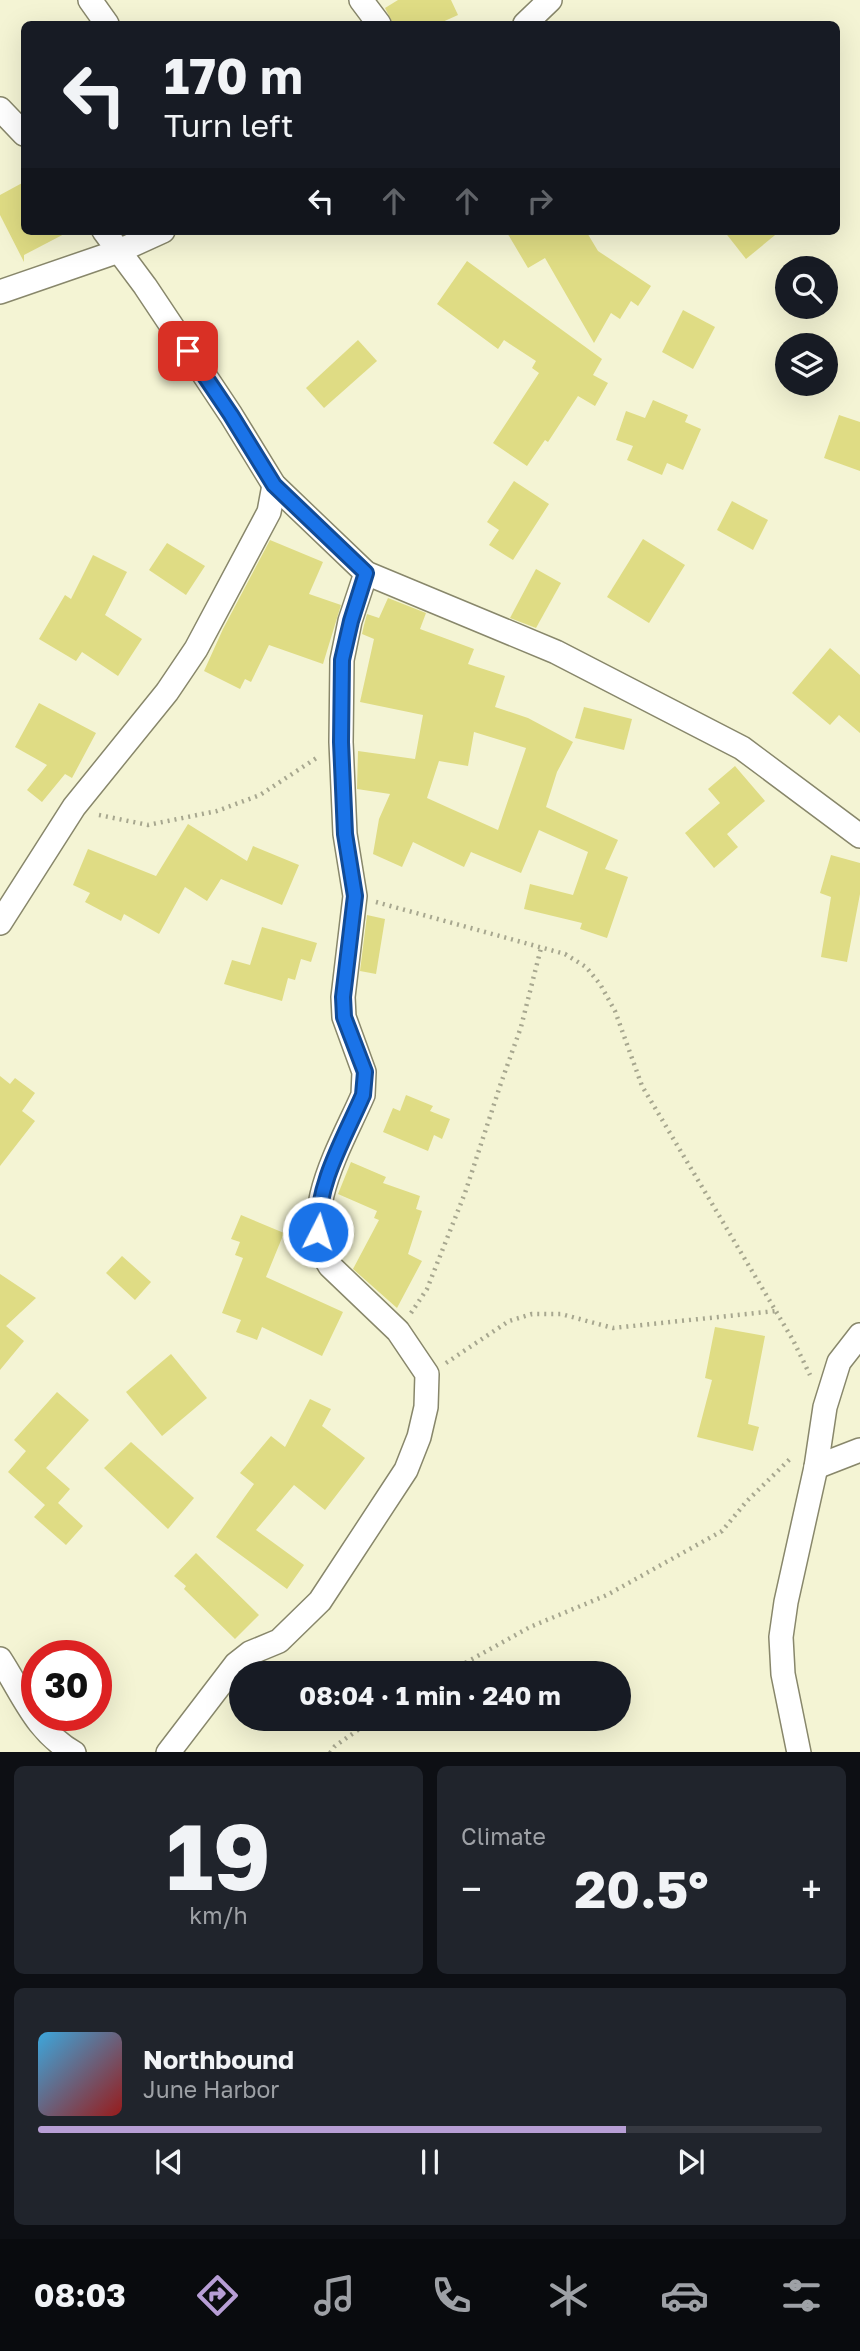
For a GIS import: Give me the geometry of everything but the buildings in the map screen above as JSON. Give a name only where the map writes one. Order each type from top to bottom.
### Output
[{"type":"street","points":[[90,0],[105,21]]},
{"type":"street","points":[[361,0],[377,21]]},
{"type":"street","points":[[528,21],[550,0]]},
{"type":"street","points":[[0,109],[21,131]]},
{"type":"street","points":[[107,235],[145,286],[274,485],[366,573],[556,652],[742,748],[860,836]]},
{"type":"street","points":[[0,292],[119,251],[154,235]]},
{"type":"street","points":[[0,923],[74,807],[167,692],[190,659],[269,512],[274,485]]},
{"type":"street","points":[[167,1752],[236,1664],[250,1653],[279,1641],[320,1601],[406,1470],[419,1437],[426,1407],[427,1374],[398,1331],[330,1266],[322,1253],[318,1232],[318,1216],[327,1177],[363,1095],[365,1083],[362,1062],[344,1017],[343,997],[355,896],[345,834],[341,742],[342,660],[366,573]]},
{"type":"street","points":[[799,1752],[783,1674],[781,1637],[800,1532],[816,1468],[825,1407],[839,1362],[860,1335]]},
{"type":"street","points":[[816,1468],[860,1450]]},
{"type":"street","points":[[0,1659],[40,1725],[56,1742],[74,1752]]},
{"type":"path","points":[[74,807],[117,820],[148,825],[217,811],[260,795],[341,742]]},
{"type":"path","points":[[355,896],[565,954],[586,967],[600,984],[615,1011],[642,1086],[776,1311],[825,1407]]},
{"type":"path","points":[[398,1331],[427,1289],[466,1193],[500,1083],[521,1027],[541,948]]},
{"type":"path","points":[[427,1374],[509,1321],[532,1314],[561,1314],[613,1328],[776,1311]]},
{"type":"path","points":[[469,1661],[530,1627],[607,1595],[722,1531],[747,1501],[793,1455]]},
{"type":"path","points":[[330,1752],[356,1731]]},
{"type":"route","points":[[188,351],[274,485],[366,573],[342,660],[341,742],[345,834],[355,884],[343,997],[344,1017],[346,1028],[362,1062],[365,1083],[363,1095],[327,1177],[321,1197],[318,1232]]}]
